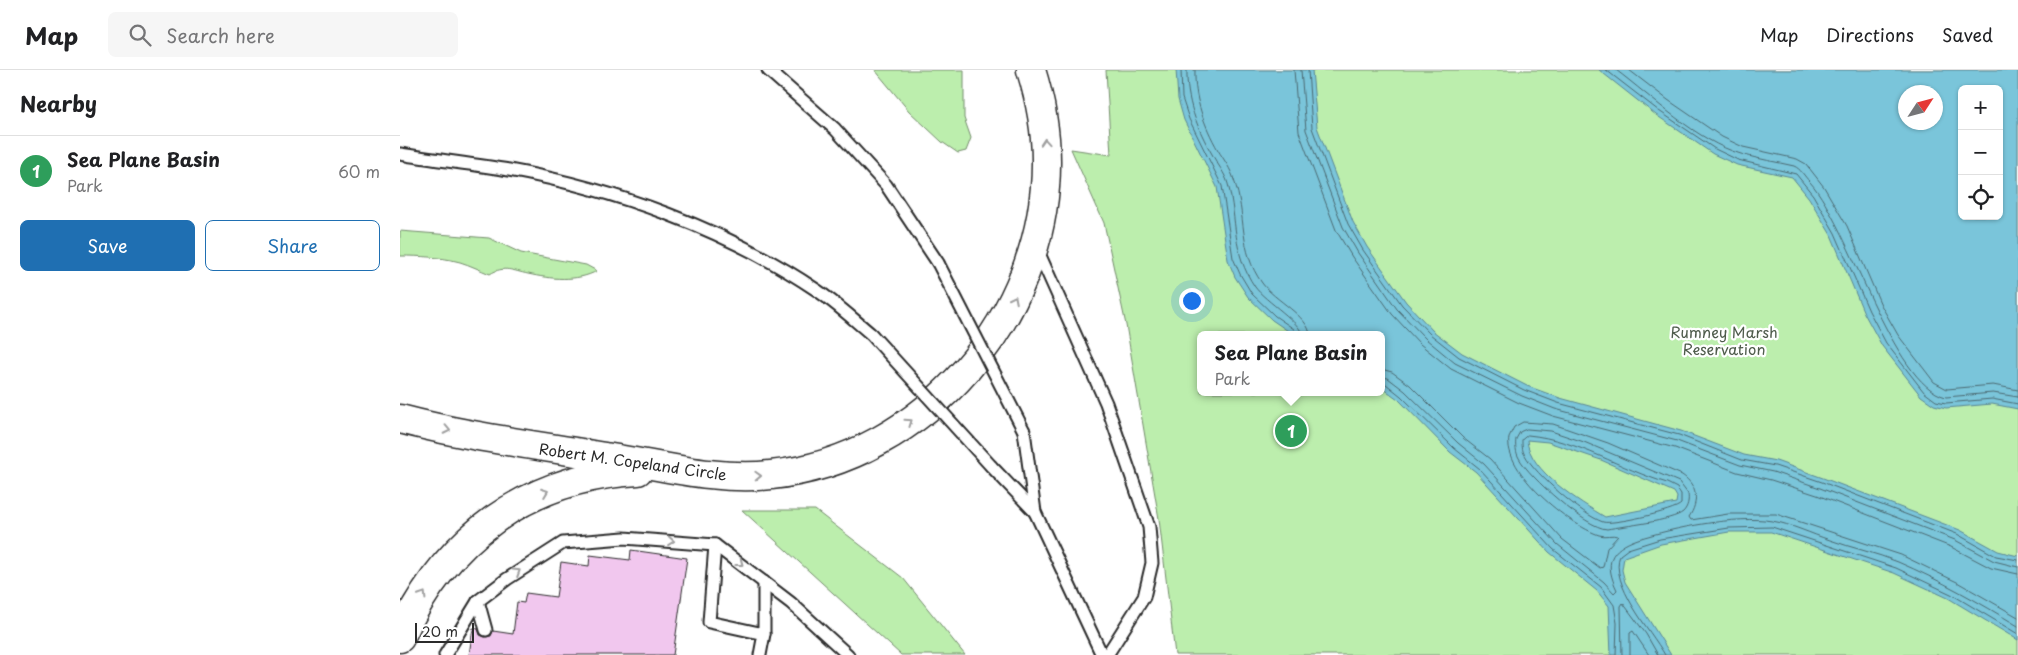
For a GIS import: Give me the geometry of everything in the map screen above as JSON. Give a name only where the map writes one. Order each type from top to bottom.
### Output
[{"type":"highway","name":"Robert M. Copeland Circle","points":[[400,419],[490,439],[692,473],[746,476],[788,473],[852,454],[901,427],[946,393],[979,356],[1018,292],[1041,216],[1046,162],[1043,125],[1031,70]]},
{"type":"highway","points":[[400,638],[422,597],[448,561],[478,531],[511,508],[553,488],[601,476],[646,471],[692,473]]},
{"type":"lane","points":[[768,70],[835,128],[886,185],[938,263],[1024,431],[1035,512],[1102,655]]},
{"type":"lane","points":[[400,154],[510,170],[605,194],[704,228],[762,257],[816,289],[871,334],[1035,512]]},
{"type":"lane","points":[[1034,243],[1106,404],[1149,527],[1152,563],[1144,597],[1107,655]]},
{"type":"lane","points":[[445,655],[478,601],[506,578],[563,543],[624,538],[715,545],[792,602],[848,655]]},
{"type":"lane","points":[[715,545],[709,622],[764,634]]},
{"type":"lane","points":[[760,655],[764,634],[764,582]]},
{"type":"lane","points":[[478,601],[486,630]]},
{"type":"green space","points":[[875,70],[964,70],[964,118],[971,138],[966,151],[958,153],[942,142],[909,111]]},
{"type":"green space","name":"Rumney Marsh Reservation","points":[[1106,70],[2018,70],[2018,655],[1175,655],[1159,519],[1126,325],[1104,223],[1071,149],[1111,155]]},
{"type":"green space","points":[[400,231],[489,238],[521,253],[586,265],[597,271],[572,278],[536,276],[504,269],[490,274],[453,260],[400,256]]},
{"type":"green space","points":[[742,510],[815,510],[903,578],[965,655],[901,655]]},
{"type":"water","points":[[1176,70],[1312,70],[1317,127],[1353,222],[1367,247],[1406,302],[1433,331],[1462,353],[1527,386],[1560,398],[1681,431],[1744,455],[1776,461],[1960,530],[1998,551],[2018,556],[2018,640],[1948,598],[1894,573],[1771,532],[1729,532],[1661,544],[1624,557],[1622,570],[1625,582],[1671,655],[1611,655],[1609,606],[1597,591],[1549,552],[1476,472],[1450,452],[1398,399],[1385,390],[1385,331],[1288,331],[1272,320],[1248,297],[1235,277],[1228,260],[1217,187],[1184,120],[1178,99]],"holes":[[[1527,440],[1548,442],[1601,460],[1674,492],[1677,497],[1676,503],[1605,517],[1570,494],[1546,474],[1530,452]]]},
{"type":"water","points":[[1599,70],[2018,70],[2018,409],[1992,404],[1946,408],[1934,405],[1921,396],[1882,346],[1864,313],[1831,235],[1809,198],[1792,177],[1737,165],[1713,154],[1656,115]]},
{"type":"building","points":[[631,550],[687,558],[673,655],[469,655],[473,628],[478,629],[480,635],[485,637],[491,636],[493,631],[513,634],[517,602],[524,603],[526,593],[556,597],[561,562],[589,566],[590,555],[630,560]]},
{"type":"place","name":"Sea Plane Basin","points":[[1291,431]]}]
